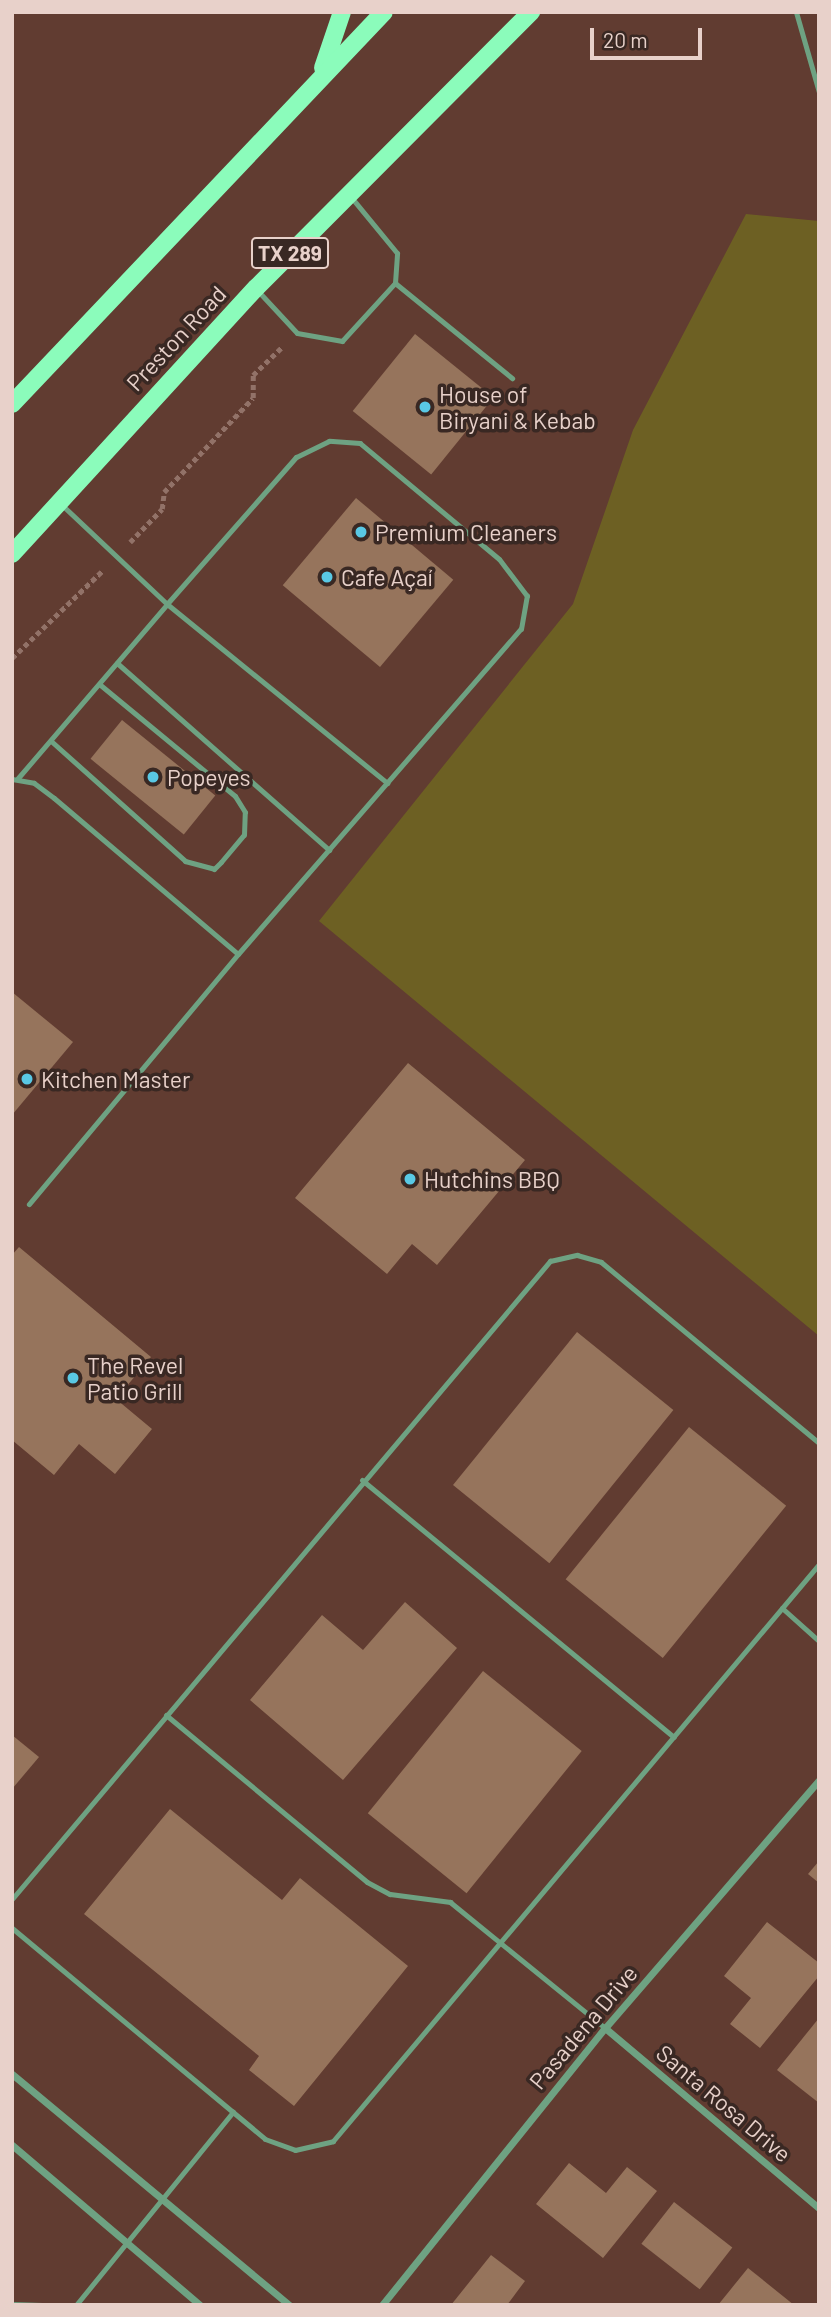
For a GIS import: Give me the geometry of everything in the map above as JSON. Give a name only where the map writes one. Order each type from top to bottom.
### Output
[{"type":"main road","points":[[320,74],[342,12]]},
{"type":"main road","points":[[12,404],[320,74],[384,12]]},
{"type":"main road","name":"Preston Road","points":[[12,554],[57,501],[256,288],[531,12]]},
{"type":"street","name":"Pasadena Drive","points":[[382,2305],[605,2028],[819,1780]]},
{"type":"street","name":"Santa Rosa Drive","points":[[605,2028],[819,2208]]},
{"type":"street","points":[[12,2074],[289,2305]]},
{"type":"street","points":[[12,2145],[200,2305]]},
{"type":"lane","points":[[796,12],[810,79],[819,92]]},
{"type":"lane","points":[[810,79],[819,80]]},
{"type":"lane","points":[[256,288],[296,333],[342,341],[395,283],[397,253],[348,194]]},
{"type":"lane","points":[[395,283],[512,378]]},
{"type":"lane","points":[[29,1204],[238,954],[521,629],[527,596],[499,559],[360,443],[329,441],[296,457],[51,741],[15,779],[54,798],[238,954]]},
{"type":"lane","points":[[57,501],[119,554],[167,604],[387,783]]},
{"type":"lane","points":[[117,663],[328,850]]},
{"type":"lane","points":[[51,741],[185,861],[207,869],[221,862],[244,835],[245,812],[235,796],[99,684]]},
{"type":"lane","points":[[12,1899],[536,1272],[570,1255],[608,1266],[819,1443]]},
{"type":"lane","points":[[362,1480],[674,1737]]},
{"type":"lane","points":[[12,1928],[233,2112],[282,2147],[333,2141],[819,1564]]},
{"type":"lane","points":[[782,1608],[819,1641]]},
{"type":"lane","points":[[166,1715],[373,1886],[450,1902],[605,2028]]},
{"type":"lane","points":[[76,2305],[233,2112]]},
{"type":"lane","points":[[12,2304],[42,2305]]},
{"type":"path","points":[[12,658],[162,509],[164,492],[253,398],[253,375],[296,333]]},
{"type":"shaded area","points":[[746,214],[819,221],[819,1336],[319,921],[573,604],[633,430]]},
{"type":"building","points":[[415,334],[493,398],[431,474],[353,411]]},
{"type":"building","points":[[356,498],[453,580],[380,667],[283,585]]},
{"type":"building","name":"Popeyes","points":[[122,720],[215,796],[184,834],[91,759]]},
{"type":"building","name":"Kitchen Master","points":[[12,992],[73,1042],[12,1115]]},
{"type":"building","name":"Hutchins BBQ","points":[[408,1063],[525,1160],[437,1265],[412,1244],[387,1274],[295,1198]]},
{"type":"building","name":"The Revel Patio Grill","points":[[19,1247],[151,1357],[116,1399],[152,1429],[115,1474],[79,1444],[54,1475],[12,1440],[12,1255]]},
{"type":"building","points":[[577,1332],[673,1410],[549,1563],[453,1485]]},
{"type":"building","points":[[689,1427],[786,1506],[663,1658],[566,1579]]},
{"type":"building","points":[[405,1602],[457,1648],[343,1780],[250,1700],[322,1615],[363,1650]]},
{"type":"building","points":[[483,1671],[582,1751],[467,1893],[368,1813]]},
{"type":"building","points":[[12,1735],[39,1757],[12,1789]]},
{"type":"building","points":[[170,1809],[282,1900],[300,1878],[408,1966],[294,2106],[249,2070],[259,2056],[84,1914]]},
{"type":"building","points":[[819,1861],[819,1883],[808,1874]]},
{"type":"building","points":[[767,1922],[819,1963],[819,1976],[760,2048],[730,2024],[751,1998],[724,1976]]},
{"type":"building","points":[[819,2018],[819,2103],[777,2070]]},
{"type":"building","points":[[569,2163],[606,2193],[627,2167],[657,2191],[603,2258],[536,2204]]},
{"type":"building","points":[[674,2202],[732,2248],[700,2289],[641,2244]]},
{"type":"building","points":[[491,2255],[525,2281],[507,2305],[451,2305]]},
{"type":"building","points":[[748,2268],[794,2305],[718,2305]]},
{"type":"place","name":"House of Biryani & Kebab","points":[[425,407]]},
{"type":"place","name":"Premium Cleaners","points":[[361,532]]},
{"type":"place","name":"Cafe Açaí","points":[[327,577]]},
{"type":"place","name":"Popeyes","points":[[153,777]]},
{"type":"place","name":"Kitchen Master","points":[[27,1079]]},
{"type":"place","name":"Hutchins BBQ","points":[[410,1179]]},
{"type":"place","name":"The Revel Patio Grill","points":[[73,1378]]}]
